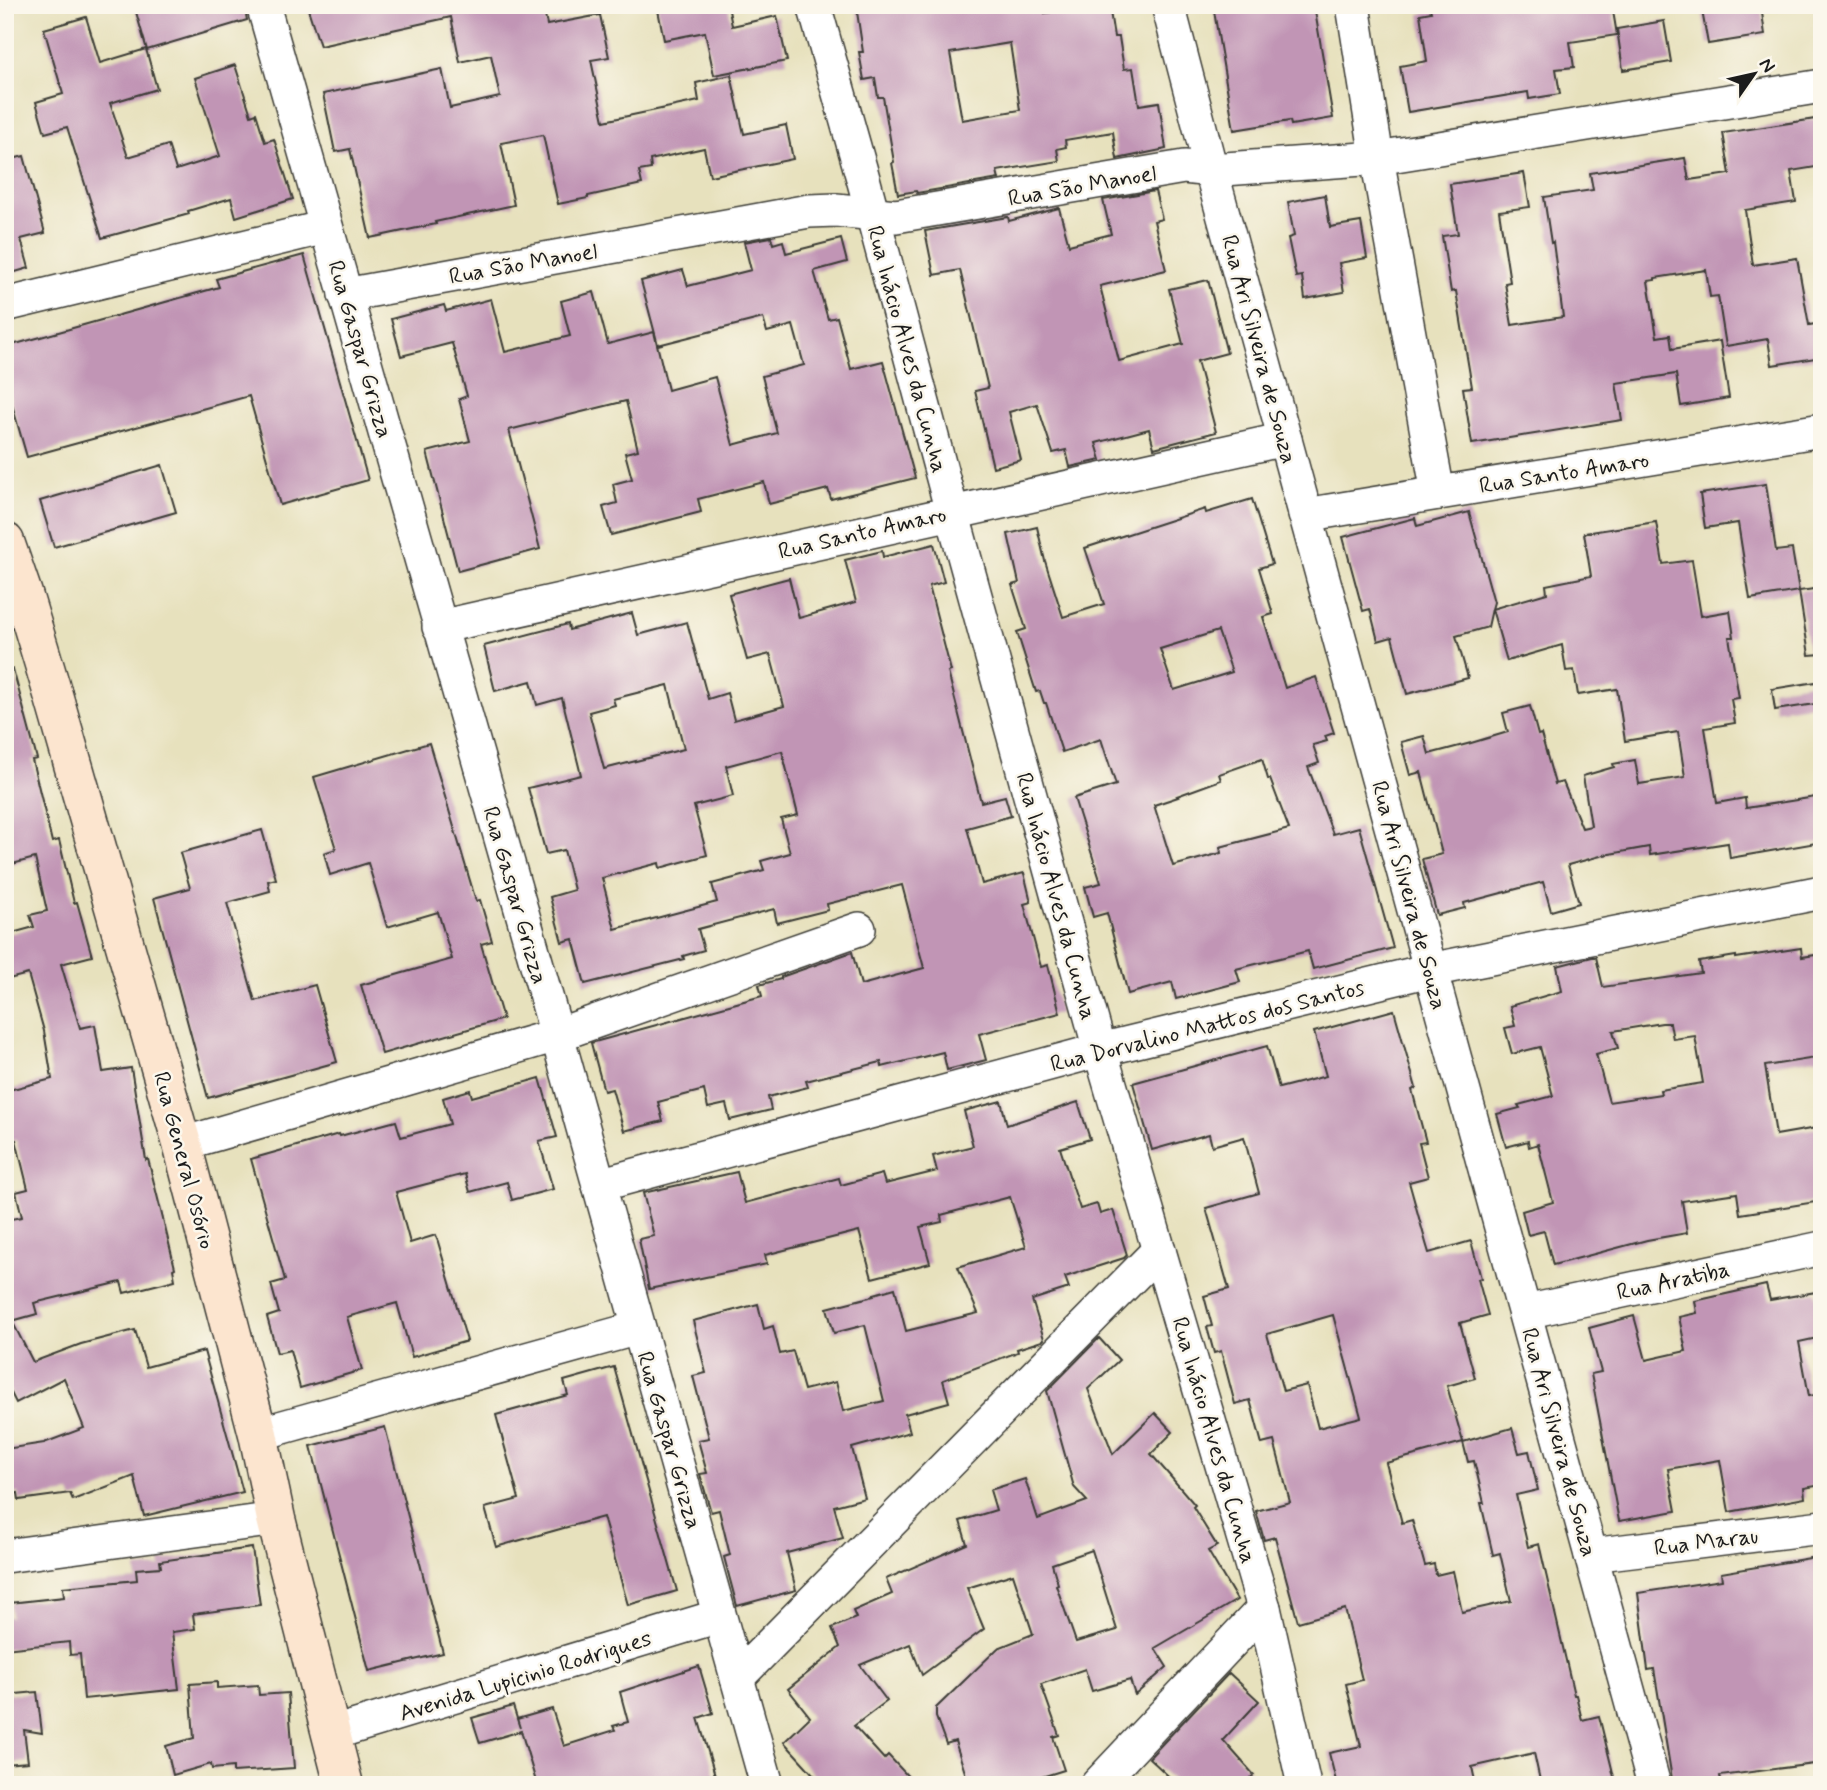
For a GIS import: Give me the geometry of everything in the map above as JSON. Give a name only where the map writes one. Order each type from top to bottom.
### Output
[{"type":"street","name":"Rua Gaspar Grizza","points":[[263,5],[557,1035],[767,1785]]},
{"type":"street","name":"Rua Inácio Alves da Cunha","points":[[814,5],[1100,1050],[1264,1608],[1304,1785]]},
{"type":"street","name":"Rua Ari Silveira de Souza","points":[[1168,5],[1654,1785]]},
{"type":"street","points":[[1353,5],[1377,158],[1438,493]]},
{"type":"street","name":"Rua São Manoel","points":[[345,295],[809,211],[836,210],[896,216],[1184,167],[1211,170],[1377,158],[1822,86]]},
{"type":"street","points":[[5,305],[326,227]]},
{"type":"street","name":"Rua Santo Amaro","points":[[1306,514],[1822,430]]},
{"type":"street","name":"Rua Santo Amaro","points":[[439,627],[1285,439]]},
{"type":"street","name":"Rua General Osório","points":[[5,542],[14,596],[182,1143],[258,1434],[276,1519],[344,1785]]},
{"type":"street","name":"Rua Dorvalino Mattos dos Santos","points":[[599,1185],[1100,1050],[1430,970],[1822,892]]},
{"type":"street","points":[[182,1143],[557,1035],[859,929]]},
{"type":"street","name":"Rua Aratiba","points":[[1525,1312],[1822,1248]]},
{"type":"street","points":[[737,1678],[1159,1250]]},
{"type":"street","points":[[258,1434],[638,1328]]},
{"type":"street","points":[[5,1556],[276,1519]]},
{"type":"street","name":"Rua Marau","points":[[1591,1555],[1822,1527]]},
{"type":"street","points":[[1097,1785],[1264,1608]]},
{"type":"street","name":"Avenida Lupicinio Rodrigues","points":[[330,1734],[719,1616]]},
{"type":"building","points":[[134,5],[244,5],[247,20],[147,50]]},
{"type":"building","points":[[324,5],[543,5],[547,25],[600,15],[609,57],[591,60],[604,121],[699,101],[696,83],[731,75],[744,134],[786,125],[793,159],[710,176],[704,148],[650,160],[651,169],[639,171],[642,184],[558,204],[543,135],[501,143],[514,205],[370,238],[350,149],[335,152],[323,94],[442,69],[450,108],[500,97],[491,55],[460,62],[451,17],[320,46],[308,9]]},
{"type":"building","points":[[657,5],[728,5],[732,26],[777,16],[787,61],[714,75],[705,32],[664,40]]},
{"type":"building","points":[[856,5],[1044,5],[1045,13],[1109,5],[1114,37],[1119,37],[1124,69],[1133,68],[1139,105],[1159,102],[1166,149],[1117,159],[1113,132],[1065,140],[1066,147],[1057,149],[1059,161],[997,171],[999,179],[898,194],[883,97],[878,97],[875,78],[864,80],[859,52],[863,52]],"holes":[[[1010,43],[1020,110],[962,120],[950,53]]]},
{"type":"building","points":[[1213,5],[1314,5],[1333,118],[1291,125],[1290,121],[1234,130]]},
{"type":"building","points":[[1429,5],[1612,5],[1617,35],[1570,42],[1574,67],[1556,69],[1560,94],[1529,99],[1528,92],[1408,112],[1400,66],[1427,61],[1420,14],[1431,12]]},
{"type":"building","points":[[1701,5],[1761,5],[1765,35],[1708,44]]},
{"type":"building","points":[[86,17],[100,63],[146,49],[157,89],[110,103],[128,157],[168,145],[176,170],[220,156],[195,78],[235,65],[251,115],[256,113],[265,142],[274,139],[293,199],[236,217],[231,198],[188,211],[189,214],[102,238],[67,127],[45,133],[36,102],[63,94],[44,29]]},
{"type":"building","points":[[1664,21],[1671,62],[1623,70],[1617,29]]},
{"type":"building","points":[[1822,118],[1822,166],[1791,171],[1796,202],[1745,210],[1753,265],[1797,258],[1809,325],[1822,323],[1822,357],[1772,365],[1768,339],[1726,346],[1718,296],[1710,297],[1706,270],[1655,278],[1648,281],[1657,337],[1670,335],[1672,349],[1720,341],[1729,398],[1681,406],[1676,374],[1616,383],[1622,420],[1472,444],[1463,388],[1472,387],[1456,291],[1451,292],[1442,236],[1458,234],[1450,184],[1524,173],[1530,207],[1499,211],[1510,282],[1505,283],[1512,325],[1563,317],[1544,197],[1593,190],[1590,173],[1685,158],[1689,180],[1730,174],[1723,133]]},
{"type":"building","points":[[24,156],[45,233],[21,239],[29,268],[5,275],[5,161]]},
{"type":"building","points":[[1155,191],[1162,219],[1154,221],[1166,270],[1100,286],[1119,361],[1183,344],[1169,289],[1208,280],[1227,353],[1197,361],[1216,432],[1154,448],[1149,429],[1096,443],[1101,460],[1070,467],[1066,450],[1053,453],[1037,404],[1009,412],[1021,460],[993,467],[975,391],[988,388],[960,270],[934,275],[925,231],[1008,217],[1009,221],[1059,208],[1069,245],[1111,234],[1103,200]]},
{"type":"building","points":[[1325,195],[1330,227],[1361,222],[1367,258],[1339,263],[1344,292],[1305,299],[1302,276],[1296,277],[1288,238],[1294,236],[1288,202]]},
{"type":"building","points":[[771,237],[773,244],[783,241],[786,253],[841,239],[847,262],[814,271],[828,319],[837,317],[851,369],[883,361],[915,478],[831,499],[828,489],[769,504],[764,482],[698,499],[701,512],[611,535],[603,507],[617,503],[613,484],[632,479],[625,453],[638,450],[626,401],[509,430],[540,549],[458,571],[427,452],[470,441],[459,399],[467,396],[452,343],[401,356],[391,319],[444,305],[446,311],[491,299],[505,352],[570,336],[561,301],[594,292],[608,344],[654,332],[668,390],[715,377],[733,445],[777,433],[762,376],[804,365],[793,325],[767,332],[763,318],[658,345],[641,281],[683,270],[688,286],[751,270],[744,242]]},
{"type":"building","points":[[304,255],[368,480],[280,505],[249,396],[27,457],[5,380],[5,347],[219,287],[216,279]]},
{"type":"building","points":[[162,465],[176,512],[54,547],[40,501]]},
{"type":"building","points":[[1766,484],[1776,551],[1792,549],[1799,591],[1750,599],[1738,523],[1705,528],[1700,494]]},
{"type":"building","points":[[1252,499],[1272,564],[1259,568],[1273,614],[1263,617],[1285,688],[1316,677],[1334,733],[1325,736],[1327,741],[1313,745],[1319,763],[1308,767],[1333,834],[1359,827],[1393,948],[1313,969],[1308,951],[1236,969],[1240,982],[1176,999],[1172,982],[1128,994],[1107,913],[1093,917],[1085,887],[1101,883],[1074,798],[1116,785],[1101,739],[1062,752],[1046,703],[1040,691],[1036,692],[1017,632],[1026,629],[1012,585],[1019,583],[1008,534],[1037,527],[1063,617],[1104,604],[1085,548],[1205,509],[1206,513]],"holes":[[[1218,631],[1232,672],[1174,690],[1160,649]],[[1262,759],[1289,829],[1220,847],[1221,853],[1173,866],[1154,805],[1221,780],[1219,774]]]},
{"type":"building","points":[[1469,512],[1494,602],[1488,627],[1456,636],[1468,678],[1407,694],[1392,637],[1378,641],[1370,609],[1363,611],[1343,537],[1415,518],[1417,526]]},
{"type":"building","points":[[1656,522],[1663,564],[1692,560],[1701,616],[1730,611],[1734,637],[1729,637],[1739,698],[1731,699],[1735,723],[1705,728],[1717,803],[1745,798],[1746,808],[1822,796],[1822,842],[1730,858],[1728,843],[1650,855],[1649,847],[1604,855],[1568,865],[1579,903],[1551,911],[1543,882],[1464,903],[1465,908],[1437,915],[1422,859],[1442,854],[1421,772],[1410,775],[1401,742],[1424,736],[1429,754],[1471,743],[1508,732],[1503,713],[1530,706],[1555,784],[1563,782],[1582,828],[1591,826],[1583,776],[1614,767],[1613,764],[1635,760],[1639,784],[1685,777],[1678,732],[1625,741],[1617,689],[1578,695],[1574,670],[1566,671],[1562,645],[1507,661],[1492,609],[1547,593],[1546,585],[1591,576],[1584,533]]},
{"type":"building","points":[[934,544],[944,582],[929,586],[981,802],[1005,796],[1011,816],[967,828],[982,884],[1024,873],[1031,902],[1024,904],[1041,967],[1048,965],[1060,1013],[979,1034],[986,1060],[947,1070],[943,1052],[882,1067],[881,1062],[806,1081],[808,1087],[768,1097],[771,1110],[730,1120],[726,1104],[708,1108],[704,1090],[658,1102],[663,1121],[624,1131],[612,1089],[604,1091],[591,1043],[762,996],[759,985],[852,952],[861,985],[924,968],[902,885],[827,904],[828,910],[777,923],[774,909],[698,929],[704,950],[683,956],[684,959],[585,984],[573,939],[562,942],[550,897],[574,890],[564,850],[546,854],[528,788],[581,775],[562,698],[537,705],[531,681],[495,691],[484,646],[568,624],[569,630],[632,613],[638,635],[687,622],[708,699],[727,693],[734,720],[784,706],[770,654],[747,660],[729,594],[789,578],[799,618],[856,602],[845,560],[882,551],[883,557]],"holes":[[[668,685],[684,749],[604,769],[589,712],[615,705],[613,699]],[[782,751],[798,815],[781,819],[790,853],[761,861],[764,870],[712,884],[717,902],[615,929],[602,878],[659,863],[660,868],[707,855],[694,806],[733,796],[726,766]]]},
{"type":"building","points":[[1822,588],[1822,654],[1809,655],[1799,591]]},
{"type":"building","points":[[13,669],[37,759],[32,760],[52,842],[59,840],[74,903],[77,902],[92,956],[61,964],[80,1028],[95,1025],[103,1072],[131,1068],[146,1160],[148,1159],[175,1268],[175,1280],[124,1293],[121,1282],[34,1303],[37,1314],[12,1321],[33,1362],[81,1344],[135,1330],[146,1367],[204,1351],[243,1492],[144,1516],[134,1476],[73,1500],[70,1493],[19,1500],[18,1493],[5,1495],[5,1449],[44,1443],[84,1428],[64,1378],[16,1403],[5,1381],[5,1220],[22,1217],[16,1192],[28,1189],[16,1140],[5,1143],[5,1091],[52,1079],[44,1031],[28,974],[5,980],[5,935],[34,927],[30,915],[47,911],[35,858],[5,866],[5,670]]},
{"type":"building","points":[[1822,681],[1822,703],[1775,710],[1772,689]]},
{"type":"building","points":[[429,743],[476,901],[480,900],[492,941],[481,944],[503,1019],[382,1054],[361,985],[452,959],[438,912],[387,927],[368,863],[330,875],[324,853],[336,849],[314,777]]},
{"type":"building","points":[[262,830],[276,879],[268,881],[270,891],[227,903],[255,1001],[315,985],[337,1062],[208,1098],[154,898],[190,888],[180,853]]},
{"type":"building","points":[[1801,948],[1802,957],[1822,954],[1822,1057],[1765,1066],[1776,1135],[1822,1127],[1822,1201],[1740,1214],[1737,1193],[1682,1201],[1687,1233],[1647,1240],[1553,1265],[1544,1231],[1528,1235],[1522,1211],[1553,1202],[1538,1144],[1529,1147],[1528,1141],[1506,1147],[1497,1114],[1520,1108],[1518,1105],[1553,1096],[1540,1047],[1512,1054],[1505,1028],[1515,1026],[1510,1006],[1562,991],[1557,966],[1592,957],[1596,957],[1603,987],[1701,973],[1699,962]],"holes":[[[1670,1023],[1673,1039],[1695,1036],[1703,1083],[1660,1090],[1661,1094],[1609,1102],[1596,1054],[1618,1048],[1613,1031]]]},
{"type":"building","points":[[1394,1010],[1416,1088],[1412,1090],[1426,1142],[1419,1143],[1428,1177],[1409,1182],[1429,1253],[1471,1241],[1488,1315],[1460,1323],[1475,1378],[1447,1386],[1463,1442],[1512,1428],[1519,1453],[1529,1451],[1538,1490],[1516,1495],[1528,1547],[1539,1544],[1574,1695],[1582,1720],[1599,1716],[1616,1785],[1541,1785],[1534,1753],[1472,1767],[1474,1785],[1337,1785],[1329,1753],[1361,1746],[1346,1684],[1362,1680],[1345,1609],[1298,1622],[1275,1537],[1264,1540],[1256,1511],[1290,1502],[1274,1441],[1262,1444],[1250,1400],[1235,1404],[1221,1351],[1214,1353],[1207,1327],[1212,1326],[1204,1296],[1229,1289],[1206,1208],[1259,1193],[1244,1137],[1212,1146],[1209,1134],[1152,1150],[1133,1083],[1267,1046],[1279,1088],[1326,1076],[1314,1032]],"holes":[[[1333,1315],[1361,1417],[1318,1428],[1307,1385],[1283,1391],[1267,1334]],[[1463,1442],[1468,1462],[1474,1461],[1493,1555],[1500,1553],[1511,1601],[1462,1612],[1453,1571],[1436,1575],[1434,1564],[1425,1566],[1412,1520],[1402,1523],[1386,1463]]]},
{"type":"building","points":[[540,1078],[557,1137],[539,1141],[553,1189],[512,1200],[507,1182],[470,1192],[465,1174],[396,1192],[410,1243],[436,1235],[467,1341],[412,1357],[397,1303],[347,1317],[362,1370],[300,1388],[290,1350],[277,1353],[267,1317],[279,1313],[271,1284],[285,1280],[251,1159],[396,1121],[401,1137],[450,1124],[443,1098],[470,1090],[472,1097]]},
{"type":"building","points":[[1001,1101],[1007,1125],[1078,1102],[1090,1139],[1060,1148],[1080,1209],[1097,1204],[1100,1214],[1113,1210],[1127,1255],[1065,1277],[1069,1288],[1032,1300],[1044,1339],[1042,1341],[943,1380],[949,1402],[905,1414],[910,1432],[852,1448],[865,1498],[834,1506],[843,1538],[787,1553],[796,1590],[737,1606],[724,1557],[730,1555],[719,1510],[711,1512],[700,1474],[707,1473],[698,1440],[709,1438],[693,1376],[706,1373],[693,1321],[758,1304],[764,1329],[773,1326],[780,1354],[793,1351],[804,1390],[836,1382],[843,1411],[884,1401],[865,1325],[834,1333],[827,1308],[895,1288],[906,1331],[978,1313],[958,1267],[1026,1247],[1010,1197],[941,1215],[942,1222],[920,1227],[930,1263],[872,1278],[859,1231],[765,1255],[767,1264],[649,1289],[639,1239],[654,1236],[643,1193],[737,1172],[745,1203],[839,1178],[841,1185],[882,1174],[885,1184],[937,1171],[933,1156],[973,1146],[964,1111]]},
{"type":"building","points":[[1766,1285],[1770,1300],[1816,1292],[1822,1337],[1799,1342],[1809,1396],[1822,1394],[1822,1485],[1804,1488],[1805,1498],[1729,1512],[1720,1460],[1668,1469],[1676,1511],[1619,1521],[1591,1374],[1601,1372],[1589,1328],[1634,1316],[1646,1360],[1686,1351],[1679,1317],[1697,1313],[1695,1301]]},
{"type":"building","points":[[1099,1338],[1119,1360],[1088,1389],[1113,1454],[1155,1413],[1173,1432],[1151,1454],[1195,1505],[1193,1507],[1217,1546],[1208,1551],[1237,1600],[1155,1648],[1167,1667],[1135,1695],[1130,1680],[1092,1691],[1085,1669],[1041,1684],[1059,1735],[1053,1737],[1064,1770],[1016,1785],[969,1785],[955,1741],[946,1744],[936,1717],[936,1708],[998,1648],[1033,1634],[1013,1574],[967,1588],[984,1629],[922,1675],[910,1644],[860,1665],[887,1701],[854,1726],[884,1759],[888,1755],[916,1785],[823,1785],[784,1742],[810,1717],[788,1689],[840,1647],[832,1628],[856,1618],[853,1611],[892,1594],[886,1579],[967,1544],[960,1521],[996,1510],[990,1490],[1025,1479],[1038,1519],[1087,1501],[1074,1487],[1047,1391]],"holes":[[[1092,1550],[1117,1630],[1076,1642],[1056,1585],[1058,1584],[1052,1564]]]},
{"type":"building","points":[[614,1367],[677,1591],[628,1605],[603,1517],[496,1547],[485,1508],[519,1499],[496,1415],[568,1395],[564,1381]]},
{"type":"building","points":[[385,1427],[443,1653],[369,1671],[311,1446]]},
{"type":"building","points":[[252,1548],[260,1605],[193,1614],[195,1629],[172,1632],[179,1689],[84,1699],[80,1654],[70,1655],[69,1642],[5,1649],[5,1617],[11,1617],[10,1603],[64,1597],[63,1587],[137,1580],[136,1569],[161,1567],[160,1561]]},
{"type":"building","points":[[1822,1556],[1822,1763],[1720,1776],[1722,1785],[1673,1785],[1654,1669],[1648,1670],[1638,1593],[1722,1580],[1721,1573]]},
{"type":"building","points":[[699,1666],[713,1713],[698,1718],[718,1785],[537,1785],[521,1731],[480,1743],[472,1718],[513,1706],[517,1719],[552,1709],[564,1746],[615,1730],[613,1726],[628,1722],[620,1692]]},
{"type":"building","points":[[1229,1673],[1259,1701],[1223,1740],[1254,1775],[1242,1785],[1178,1785],[1149,1758]]},
{"type":"building","points":[[217,1682],[217,1688],[258,1685],[259,1695],[288,1693],[294,1768],[233,1772],[233,1767],[212,1769],[211,1764],[173,1775],[166,1746],[194,1738],[190,1684]]},
{"type":"building","points":[[37,1692],[42,1733],[24,1730],[28,1762],[5,1764],[5,1695]]}]
